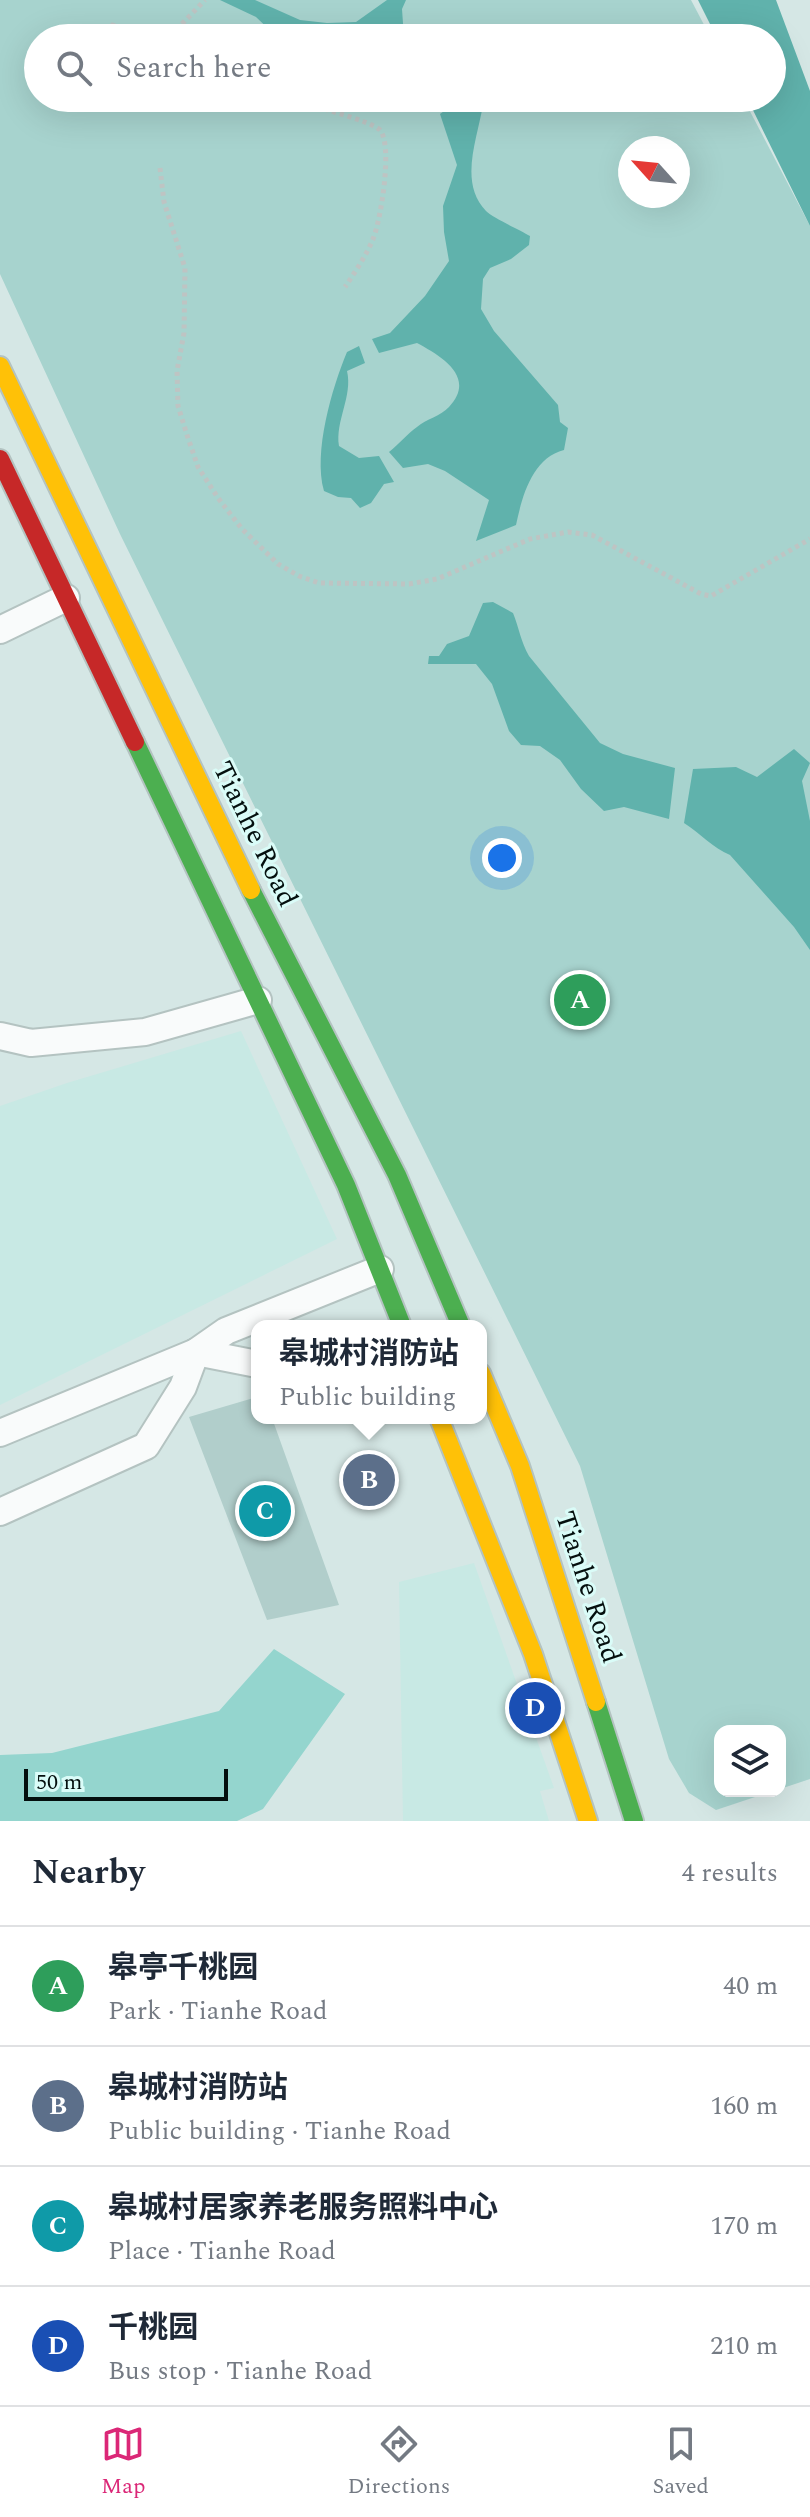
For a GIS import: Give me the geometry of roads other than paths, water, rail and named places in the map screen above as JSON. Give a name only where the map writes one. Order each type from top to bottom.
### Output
[{"type":"main road","name":"Tianhe Road","points":[[0,366],[258,905],[397,1175],[458,1320]]},
{"type":"main road","points":[[0,459],[346,1185],[400,1320]]},
{"type":"main road","name":"Tianhe Road","points":[[487,1387],[520,1466],[634,1821]]},
{"type":"main road","points":[[441,1424],[533,1654],[588,1821]]},
{"type":"street","points":[[0,630],[66,598]]},
{"type":"street","points":[[0,1036],[31,1043],[145,1032],[258,1000]]},
{"type":"street","points":[[253,1320],[380,1269]]},
{"type":"street","points":[[0,1433],[196,1352],[226,1331],[251,1321]]},
{"type":"street","points":[[196,1352],[251,1363]]},
{"type":"street","points":[[0,1512],[146,1446],[183,1387],[196,1352]]},
{"type":"place","name":"皋亭千桃园","points":[[580,1000]]},
{"type":"place","name":"皋城村消防站","points":[[369,1480]]},
{"type":"place","name":"皋城村居家养老服务照料中心","points":[[265,1511]]},
{"type":"place","name":"千桃园","points":[[535,1708]]}]
